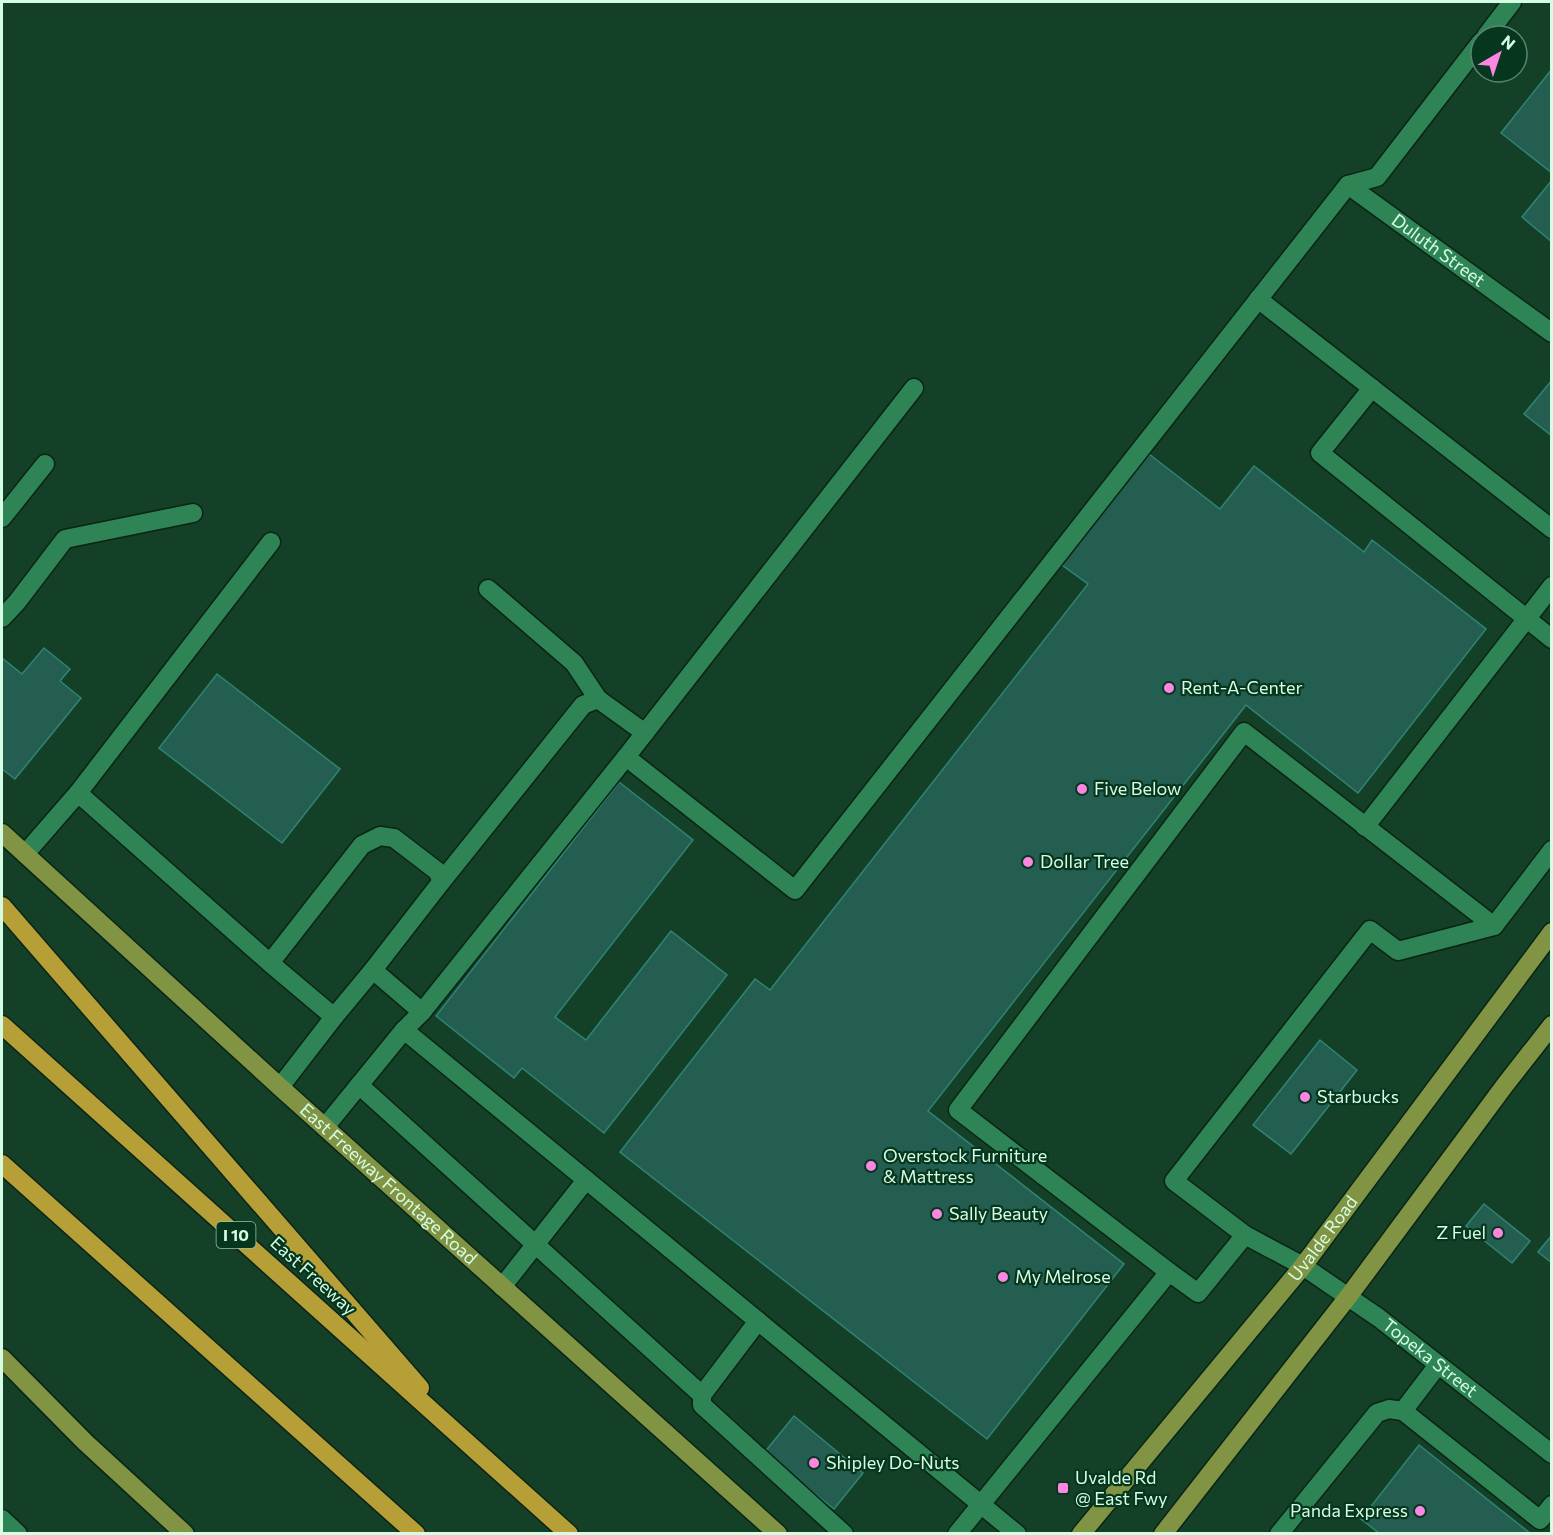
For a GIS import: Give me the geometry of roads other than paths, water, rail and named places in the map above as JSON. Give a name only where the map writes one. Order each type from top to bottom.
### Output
[{"type":"highway","points":[[2,906],[471,1446]]},
{"type":"highway","name":"East Freeway","points":[[2,1025],[569,1533]]},
{"type":"highway","points":[[2,1164],[416,1533]]},
{"type":"main road","name":"East Freeway Frontage Road","points":[[2,833],[280,1087],[778,1533]]},
{"type":"main road","name":"Uvalde Road","points":[[1081,1533],[1303,1266],[1551,932]]},
{"type":"main road","points":[[1162,1533],[1348,1297],[1551,1025]]},
{"type":"main road","points":[[2,1358],[76,1434],[180,1531]]},
{"type":"street","points":[[1495,24],[1512,2]]},
{"type":"street","points":[[626,757],[795,890],[1348,185],[1377,177],[1469,58]]},
{"type":"street","name":"Duluth Street","points":[[1348,185],[1551,333]]},
{"type":"street","points":[[1258,299],[1551,529]]},
{"type":"street","points":[[325,1127],[404,1030],[422,1012],[645,734],[914,388]]},
{"type":"street","points":[[1372,388],[1320,453],[1551,639]]},
{"type":"street","points":[[2,518],[45,464]]},
{"type":"street","points":[[2,618],[65,539],[193,513]]},
{"type":"street","points":[[25,854],[78,793],[271,542]]},
{"type":"street","points":[[1365,826],[1551,586]]},
{"type":"street","points":[[488,589],[574,663],[598,699],[645,734]]},
{"type":"street","points":[[280,1087],[583,705],[598,699]]},
{"type":"street","points":[[1245,1235],[1198,1293],[958,1110],[1244,732],[1494,926],[1548,861]]},
{"type":"street","points":[[78,793],[334,1017]]},
{"type":"street","points":[[270,963],[362,845],[380,836],[394,838],[437,871],[442,881]]},
{"type":"street","name":"Topeka Street","points":[[1494,926],[1398,951],[1370,930],[1174,1181],[1245,1235],[1303,1266],[1379,1318],[1551,1454]]},
{"type":"street","points":[[373,970],[422,1012]]},
{"type":"street","points":[[404,1030],[1017,1533]]},
{"type":"street","points":[[359,1085],[702,1395]]},
{"type":"street","points":[[502,1287],[586,1180]]},
{"type":"street","points":[[957,1533],[1169,1272]]},
{"type":"street","points":[[759,1320],[702,1395],[702,1405],[844,1533]]},
{"type":"street","points":[[1403,1411],[1438,1365]]},
{"type":"street","points":[[1290,1530],[1377,1413],[1389,1409],[1403,1411],[1546,1524],[1551,1504]]},
{"type":"street","points":[[2,1519],[18,1533]]},
{"type":"place","name":"Rent-A-Center","points":[[1169,688]]},
{"type":"place","name":"Five Below","points":[[1082,789]]},
{"type":"place","name":"Dollar Tree","points":[[1028,862]]},
{"type":"place","name":"Starbucks","points":[[1305,1097]]},
{"type":"place","name":"Overstock Furniture & Mattress","points":[[871,1166]]},
{"type":"place","name":"Sally Beauty","points":[[937,1214]]},
{"type":"place","name":"Z Fuel","points":[[1498,1233]]},
{"type":"place","name":"My Melrose","points":[[1003,1277]]},
{"type":"place","name":"Shipley Do-Nuts","points":[[814,1463]]},
{"type":"place","name":"Uvalde Rd @ East Fwy","points":[[1063,1488]]},
{"type":"place","name":"Panda Express","points":[[1420,1511]]}]
